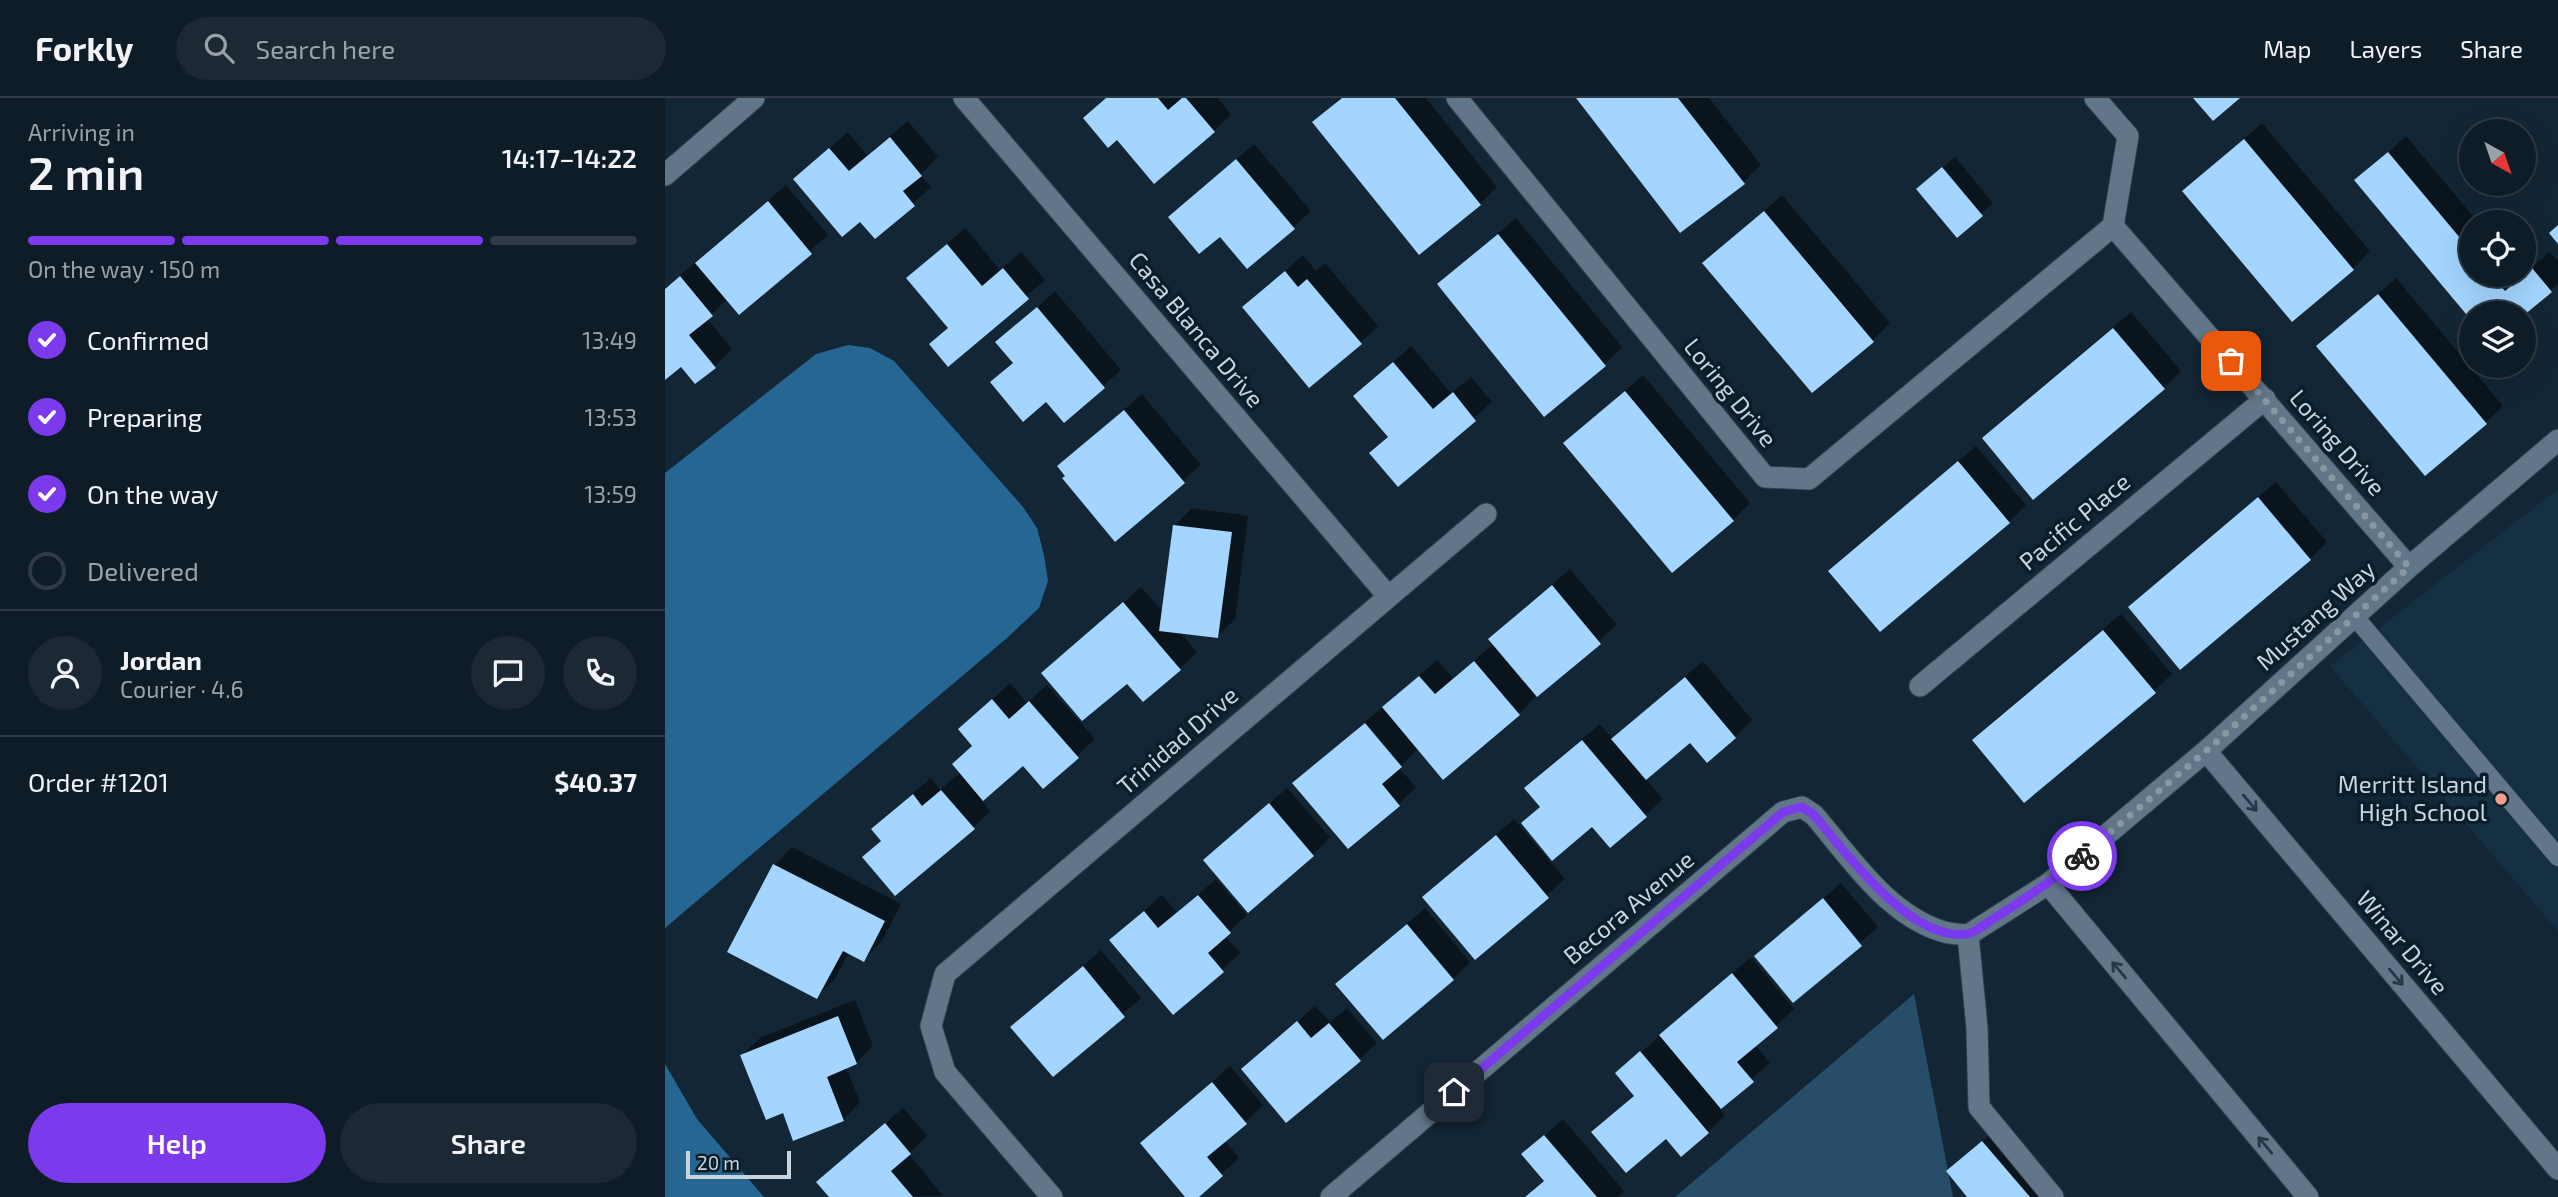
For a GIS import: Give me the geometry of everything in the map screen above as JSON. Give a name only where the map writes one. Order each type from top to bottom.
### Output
[{"type":"street","points":[[665,175],[754,98]]},
{"type":"street","name":"Casa Blanca Drive","points":[[964,98],[1388,596]]},
{"type":"street","name":"Loring Drive","points":[[1457,98],[1765,477],[1808,478],[2113,226],[2409,567]]},
{"type":"street","points":[[2095,98],[2128,136],[2113,226]]},
{"type":"street","name":"Pacific Place","points":[[1920,686],[2265,399]]},
{"type":"street","name":"Mustang Way","points":[[1968,935],[2048,884],[2206,751],[2409,567],[2558,440]]},
{"type":"street","name":"Trinidad Drive","points":[[1052,1197],[945,1072],[932,1026],[945,975],[1486,514]]},
{"type":"street","name":"Winar Drive","points":[[2206,751],[2558,1169]]},
{"type":"street","name":"Becora Avenue","points":[[1331,1197],[1783,812],[1802,807],[1814,815],[1878,889],[1901,910],[1943,932],[1968,935]]},
{"type":"street","points":[[2048,884],[2308,1197]]},
{"type":"street","points":[[1968,935],[1979,1107],[2053,1197]]},
{"type":"lane","points":[[2355,617],[2558,857]]},
{"type":"shaded area","points":[[848,345],[870,348],[894,361],[1023,507],[1037,528],[1048,581],[1039,608],[1007,638],[665,928],[665,473],[816,354]]},
{"type":"shaded area","name":"Merritt Island High School","points":[[2558,489],[2558,931],[2330,666]]},
{"type":"shaded area","points":[[1914,994],[1953,1197],[1675,1197]]},
{"type":"shaded area","points":[[665,1064],[697,1119],[764,1197],[665,1197]]},
{"type":"building","points":[[1106,98],[1158,98],[1168,110],[1182,98],[1186,98],[1215,132],[1154,184],[1117,140],[1108,148],[1083,118]]},
{"type":"building","points":[[1342,98],[1395,98],[1481,205],[1419,255],[1312,122]]},
{"type":"building","points":[[1576,98],[1678,98],[1745,184],[1680,233]]},
{"type":"building","points":[[2193,98],[2240,98],[2213,121]]},
{"type":"building","points":[[890,137],[922,176],[903,191],[915,206],[875,239],[860,222],[842,237],[793,179],[829,148],[849,171]]},
{"type":"building","points":[[2244,139],[2354,270],[2292,322],[2182,191]]},
{"type":"building","points":[[2388,152],[2459,237],[2459,287],[2502,287],[2505,291],[2510,287],[2536,287],[2536,273],[2552,292],[2536,305],[2536,301],[2459,301],[2459,306],[2354,180]]},
{"type":"building","points":[[1236,159],[1295,229],[1247,269],[1220,237],[1199,254],[1168,217]]},
{"type":"building","points":[[1942,167],[1983,216],[1957,238],[1916,189]]},
{"type":"building","points":[[768,201],[812,254],[739,315],[695,263]]},
{"type":"building","points":[[1764,211],[1874,342],[1812,393],[1702,263]]},
{"type":"building","points":[[2558,225],[2558,244],[2549,233]]},
{"type":"building","points":[[1498,234],[1606,366],[1544,417],[1437,284]]},
{"type":"building","points":[[947,244],[982,286],[1003,268],[1029,299],[948,367],[929,344],[948,328],[906,278]]},
{"type":"building","points":[[1285,271],[1298,287],[1307,279],[1362,344],[1309,388],[1242,307]]},
{"type":"building","points":[[680,276],[713,316],[689,335],[716,368],[695,384],[681,367],[665,380],[665,289]]},
{"type":"building","points":[[2378,294],[2487,424],[2425,476],[2316,346]]},
{"type":"building","points":[[1037,307],[1105,388],[1064,423],[1046,402],[1023,422],[990,382],[1013,363],[995,342]]},
{"type":"building","points":[[2113,328],[2165,389],[2033,500],[1982,438]]},
{"type":"building","points":[[1393,362],[1433,409],[1453,392],[1476,421],[1398,487],[1369,453],[1388,437],[1353,396]]},
{"type":"building","points":[[1625,391],[1734,521],[1672,573],[1563,443]]},
{"type":"building","points":[[1124,410],[1185,483],[1115,542],[1062,478],[1065,476],[1057,466]]},
{"type":"building","points":[[1958,461],[2010,523],[1880,632],[1828,571]]},
{"type":"building","points":[[2258,497],[2311,560],[2180,670],[2128,607]]},
{"type":"building","points":[[1173,525],[1232,532],[1218,638],[1159,631]]},
{"type":"building","points":[[1552,585],[1601,644],[1537,697],[1488,639]]},
{"type":"building","points":[[1123,602],[1181,670],[1143,702],[1127,684],[1082,721],[1041,673]]},
{"type":"building","points":[[2103,630],[2156,693],[2024,803],[1972,740]]},
{"type":"building","points":[[1474,661],[1520,715],[1443,780],[1382,707],[1419,676],[1435,694]]},
{"type":"building","points":[[1685,677],[1736,738],[1707,763],[1690,743],[1646,780],[1611,739]]},
{"type":"building","points":[[992,699],[1009,719],[1029,701],[1079,758],[1043,789],[1023,766],[983,801],[952,764],[972,746],[958,729]]},
{"type":"building","points":[[1365,723],[1402,767],[1382,784],[1400,806],[1348,849],[1292,783]]},
{"type":"building","points":[[1582,740],[1647,817],[1610,848],[1592,827],[1552,861],[1521,823],[1540,807],[1524,788]]},
{"type":"building","points":[[941,790],[975,829],[895,896],[862,857],[881,841],[871,829],[913,794],[922,806]]},
{"type":"building","points":[[1269,803],[1314,856],[1248,913],[1203,860]]},
{"type":"building","points":[[1496,835],[1549,898],[1475,960],[1422,897]]},
{"type":"building","points":[[773,864],[885,921],[864,962],[843,951],[817,999],[727,952]]},
{"type":"building","points":[[1198,895],[1231,933],[1208,953],[1224,972],[1173,1015],[1109,940],[1144,911],[1158,928]]},
{"type":"building","points":[[1823,898],[1862,946],[1793,1003],[1754,956]]},
{"type":"building","points":[[1407,924],[1454,980],[1383,1040],[1335,984]]},
{"type":"building","points":[[1083,966],[1125,1017],[1053,1077],[1010,1027]]},
{"type":"building","points":[[1732,973],[1778,1028],[1737,1062],[1754,1082],[1721,1109],[1659,1035]]},
{"type":"building","points":[[838,1016],[857,1064],[827,1077],[844,1121],[793,1141],[783,1113],[766,1120],[740,1055]]},
{"type":"building","points":[[1297,1021],[1311,1038],[1329,1023],[1361,1061],[1286,1123],[1241,1069]]},
{"type":"building","points":[[1640,1051],[1709,1133],[1681,1157],[1666,1139],[1626,1173],[1591,1132],[1634,1096],[1615,1073]]},
{"type":"building","points":[[1212,1082],[1247,1124],[1207,1157],[1223,1176],[1199,1197],[1185,1197],[1140,1143]]},
{"type":"building","points":[[885,1123],[911,1154],[891,1171],[913,1197],[829,1197],[816,1182]]},
{"type":"building","points":[[1544,1135],[1597,1197],[1525,1197],[1544,1181],[1521,1154]]},
{"type":"building","points":[[1982,1141],[2030,1197],[1967,1197],[1946,1171]]},
{"type":"way so far","points":[[2082,856],[2206,751],[2409,567],[2231,361]]},
{"type":"place","name":"Merritt Island High School","points":[[2501,799]]},
{"type":"route","points":[[1454,1092],[1783,812],[1802,807],[1814,815],[1878,889],[1901,910],[1943,932],[1968,935],[2048,884],[2082,856]]}]
